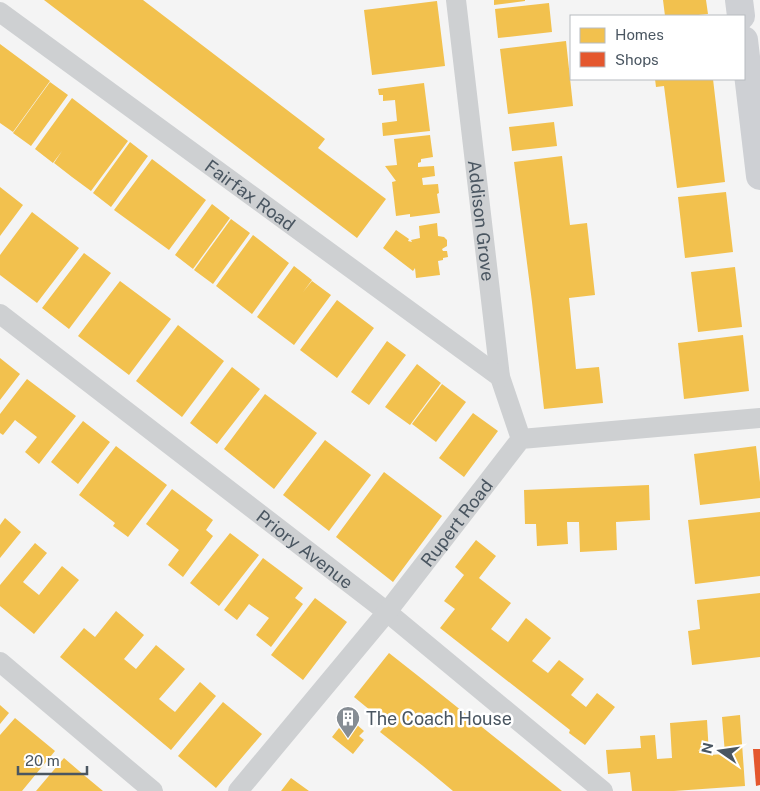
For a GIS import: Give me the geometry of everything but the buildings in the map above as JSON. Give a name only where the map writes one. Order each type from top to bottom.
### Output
[{"type":"main road","points":[[739,0],[741,15]]},
{"type":"main road","points":[[745,47],[757,128],[760,176]]},
{"type":"street","name":"Addison Grove","points":[[456,0],[500,377],[521,439]]},
{"type":"street","name":"Fairfax Road","points":[[0,12],[500,377]]},
{"type":"street","name":"Priory Avenue","points":[[0,314],[387,612],[604,791]]},
{"type":"street","points":[[521,439],[760,418]]},
{"type":"street","name":"Rupert Road","points":[[238,791],[387,612],[521,439]]},
{"type":"street","points":[[0,662],[153,791]]},
{"type":"place","name":"The Coach House","points":[[348,739]]}]
